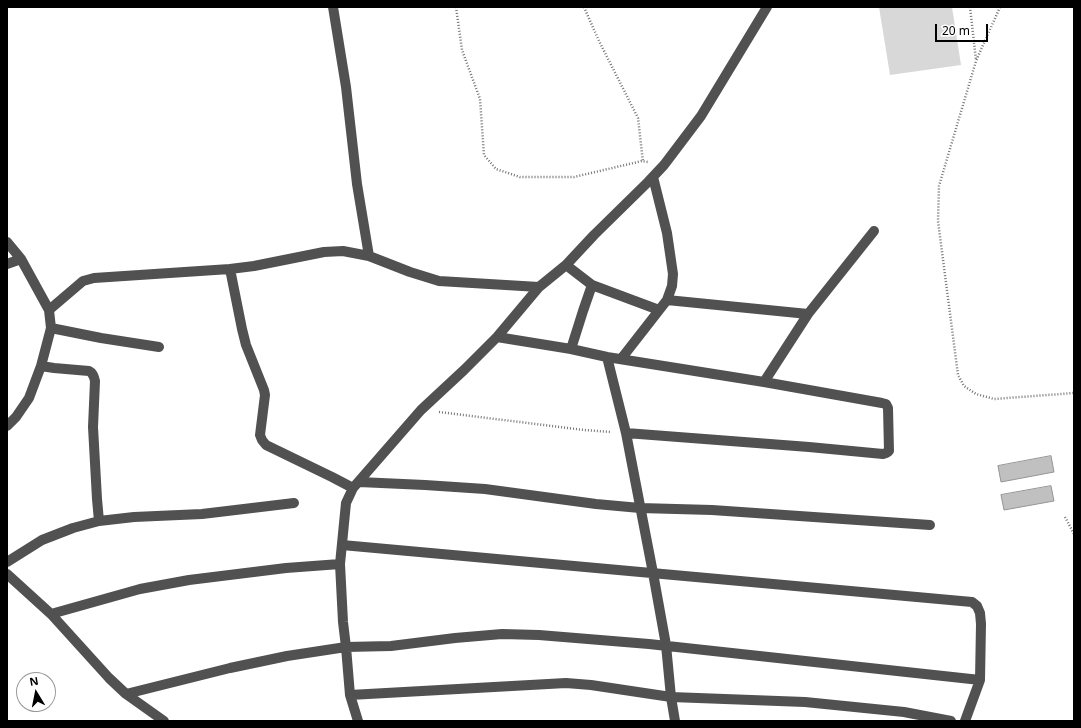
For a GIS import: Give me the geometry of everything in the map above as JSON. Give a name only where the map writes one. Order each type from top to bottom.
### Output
[{"type":"street","points":[[333,7],[346,87],[357,184],[369,256]]},
{"type":"street","points":[[358,721],[350,695],[343,622],[340,564],[346,503],[356,485],[421,410],[498,337],[540,287],[566,265],[664,165],[701,116],[767,7]]},
{"type":"street","points":[[621,359],[667,300],[672,286],[673,274],[668,233],[651,179]]},
{"type":"street","points":[[764,382],[808,314],[874,232]]},
{"type":"street","points":[[7,242],[21,259],[49,310],[51,328],[42,366],[29,398],[16,418],[7,426]]},
{"type":"street","points":[[49,310],[83,281],[94,278],[230,269],[254,266],[324,252],[344,251],[369,256],[410,272],[439,281],[540,287]]},
{"type":"street","points":[[7,264],[21,259]]},
{"type":"street","points":[[566,265],[592,285],[659,310]]},
{"type":"street","points":[[230,269],[246,345],[265,395],[260,435],[262,440],[266,445],[332,476],[356,485],[425,485],[485,489],[596,504],[640,508],[712,510],[930,525]]},
{"type":"street","points":[[571,350],[582,311],[592,285]]},
{"type":"street","points":[[667,300],[808,314]]},
{"type":"street","points":[[51,328],[159,347]]},
{"type":"street","points":[[498,337],[607,357],[882,402],[886,404],[888,408],[889,451],[886,454],[882,454],[626,432]]},
{"type":"street","points":[[607,357],[626,432],[653,572],[666,645],[675,721]]},
{"type":"street","points":[[42,366],[89,371],[92,372],[94,376],[93,427],[97,499],[100,521]]},
{"type":"street","points":[[7,562],[42,540],[73,528],[100,521],[134,517],[210,514],[294,504]]},
{"type":"street","points":[[342,545],[972,602],[977,606],[980,613],[980,680],[965,721]]},
{"type":"street","points":[[51,614],[140,589],[286,568],[340,564]]},
{"type":"street","points":[[7,574],[51,614],[93,661],[126,694],[164,721]]},
{"type":"street","points":[[126,694],[287,656],[346,647],[391,646],[502,634],[539,635],[666,645],[980,680]]},
{"type":"street","points":[[350,695],[566,683],[591,685],[671,697],[805,702],[904,712],[951,721]]},
{"type":"path","points":[[456,7],[462,50],[480,99],[484,155],[496,170],[520,177],[574,177],[642,161],[664,165]]},
{"type":"path","points":[[584,7],[599,41],[638,118],[642,161],[651,179]]},
{"type":"path","points":[[970,7],[976,61]]},
{"type":"path","points":[[1000,7],[976,61],[939,186],[938,221],[958,375],[964,386],[976,394],[994,399],[1074,393]]},
{"type":"path","points":[[421,410],[584,430],[626,432]]},
{"type":"path","points":[[1065,517],[1074,534]]},
{"type":"shaded area","points":[[879,7],[952,7],[961,65],[890,75]]},
{"type":"building","points":[[1051,456],[1054,472],[1001,482],[998,466]]},
{"type":"building","points":[[1051,486],[1054,501],[1004,510],[1001,495]]}]
